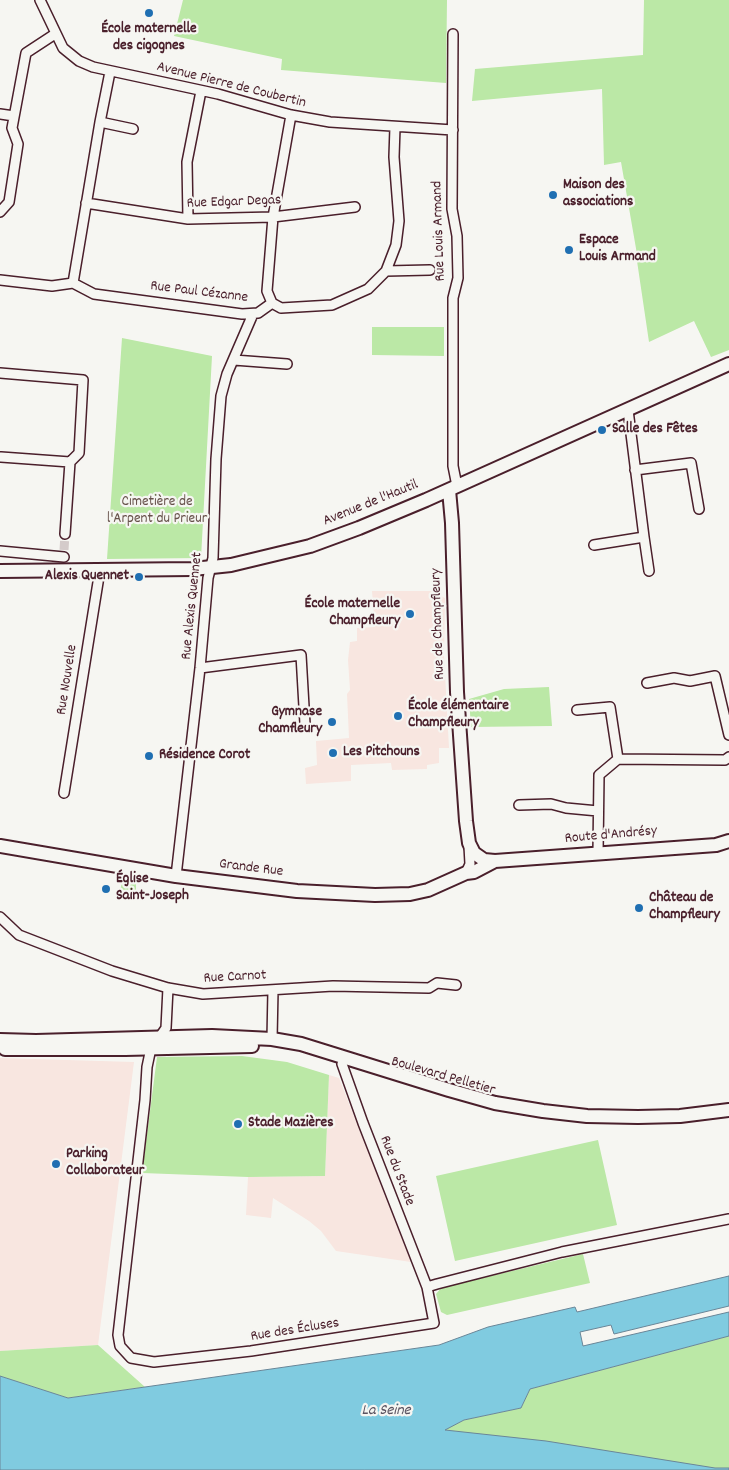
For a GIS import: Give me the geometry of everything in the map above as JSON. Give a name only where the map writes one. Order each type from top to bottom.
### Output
[{"type":"street","name":"Avenue Pierre de Coubertin","points":[[40,0],[63,48],[79,61],[110,72],[202,91],[292,115],[330,122],[453,130]]},
{"type":"street","points":[[0,212],[9,202],[18,144],[12,128],[26,53],[56,34]]},
{"type":"street","name":"Rue Louis Armand","points":[[453,34],[452,208],[457,236],[458,278],[453,298],[455,481],[453,488]]},
{"type":"street","points":[[0,280],[52,286],[74,283],[86,203],[110,72]]},
{"type":"street","points":[[188,220],[187,162],[202,91]]},
{"type":"street","points":[[0,114],[14,116]]},
{"type":"street","points":[[292,115],[273,217],[267,292],[272,303],[281,308],[332,305],[368,289],[386,271],[396,245],[399,221],[394,157],[395,127]]},
{"type":"street","points":[[100,122],[133,130]]},
{"type":"street","name":"Rue Edgar Degas","points":[[86,203],[188,220],[273,217],[355,207]]},
{"type":"street","points":[[386,271],[430,270]]},
{"type":"street","name":"Rue Paul Cézanne","points":[[74,283],[94,294],[253,314],[258,313],[272,303]]},
{"type":"street","name":"Rue Alexis Quennet","points":[[176,876],[210,567],[213,558],[216,459],[221,396],[253,314]]},
{"type":"street","points":[[234,360],[287,364]]},
{"type":"street","name":"Avenue de l'Hautil","points":[[0,570],[193,569],[231,565],[310,546],[359,528],[453,488],[729,364]]},
{"type":"street","points":[[0,373],[83,380],[79,453],[70,462],[65,534]]},
{"type":"street","points":[[628,410],[649,571]]},
{"type":"street","points":[[1,457],[70,462]]},
{"type":"street","points":[[635,470],[692,463],[699,509]]},
{"type":"street","name":"Rue de Champfleury","points":[[453,488],[452,523],[458,692],[469,843]]},
{"type":"street","points":[[594,545],[644,538]]},
{"type":"street","points":[[0,552],[64,553],[63,571]]},
{"type":"street","name":"Rue Nouvelle","points":[[64,793],[100,570]]},
{"type":"street","points":[[200,668],[301,655],[305,724]]},
{"type":"street","points":[[647,683],[674,678],[690,681],[715,676],[729,735]]},
{"type":"street","points":[[577,710],[610,707],[618,759]]},
{"type":"street","points":[[598,853],[599,775],[618,759],[725,760],[729,757]]},
{"type":"street","points":[[519,806],[551,804],[566,808],[598,811]]},
{"type":"street","name":"Route d'Andrésy","points":[[494,861],[711,845],[729,841]]},
{"type":"street","points":[[469,843],[474,853],[478,856],[484,860],[494,861]]},
{"type":"street","points":[[466,873],[470,864],[469,843]]},
{"type":"street","name":"Grande Rue","points":[[0,846],[176,876],[297,891],[375,895],[410,894],[428,890],[466,873],[474,872],[494,861]]},
{"type":"street","name":"Rue Carnot","points":[[0,917],[21,936],[112,971],[168,988],[203,994],[333,986],[429,988],[437,983],[456,985]]},
{"type":"street","name":"Rue des Écluses","points":[[168,988],[166,1028],[155,1043],[147,1067],[145,1100],[118,1335],[120,1346],[131,1358],[154,1362],[241,1353],[434,1323],[427,1287]]},
{"type":"street","points":[[272,1039],[273,990]]},
{"type":"street","name":"Boulevard Pelletier","points":[[0,1049],[66,1050],[155,1043],[212,1036],[272,1039],[300,1044],[495,1103],[543,1112],[638,1118],[680,1116],[729,1110]]},
{"type":"street","name":"Boulevard Pelletier","points":[[0,1040],[155,1043],[272,1048],[342,1064],[495,1109],[544,1118],[589,1123],[664,1122],[729,1117]]},
{"type":"street","name":"Rue du Stade","points":[[342,1064],[363,1124],[427,1287]]},
{"type":"street","points":[[427,1287],[562,1252],[729,1219]]},
{"type":"shaded area","name":"École élémentaire Champfleury","points":[[372,591],[431,591],[445,598],[444,655],[449,748],[439,748],[439,763],[427,765],[427,769],[392,770],[391,763],[351,765],[351,781],[306,784],[305,768],[317,765],[316,741],[349,738],[347,694],[350,690],[348,660],[350,642],[357,641],[357,628],[375,627]]},
{"type":"shaded area","name":"Parking Collaborateur","points":[[0,1058],[134,1062],[98,1345],[0,1351]]},
{"type":"shaded area","points":[[329,1075],[339,1078],[411,1262],[336,1251],[321,1231],[273,1198],[271,1218],[246,1215],[248,1177],[325,1176]]},
{"type":"green space","points":[[183,0],[447,0],[446,83],[281,70],[282,59],[174,36]]},
{"type":"green space","points":[[644,0],[729,0],[729,350],[711,357],[694,321],[649,342],[638,260],[621,162],[604,165],[602,89],[472,101],[475,69],[643,55]]},
{"type":"green space","points":[[372,327],[444,327],[444,356],[372,355]]},
{"type":"green space","name":"Cimetière de l'Arpent du Prieur","points":[[122,338],[212,356],[201,558],[107,559]]},
{"type":"green space","points":[[549,687],[552,726],[471,727],[469,699],[504,689]]},
{"type":"green space","points":[[124,874],[136,876],[136,893],[120,891]]},
{"type":"green space","name":"Stade Mazières","points":[[242,1056],[287,1062],[329,1075],[325,1176],[248,1177],[142,1173],[157,1057]]},
{"type":"green space","points":[[598,1140],[617,1225],[455,1261],[436,1176]]},
{"type":"green space","points":[[583,1254],[590,1283],[447,1315],[441,1312],[436,1294],[441,1288]]},
{"type":"green space","points":[[729,1336],[729,1468],[715,1469],[444,1430],[464,1420],[521,1408],[530,1389]]},
{"type":"green space","points":[[98,1345],[145,1387],[68,1398],[0,1376],[0,1351]]},
{"type":"water","name":"La Seine","points":[[729,1276],[729,1306],[614,1334],[611,1325],[580,1332],[583,1346],[729,1312],[729,1336],[530,1389],[521,1408],[464,1420],[445,1430],[546,1441],[715,1468],[729,1468],[729,1470],[0,1470],[0,1376],[68,1398],[439,1345],[488,1327],[575,1307],[577,1312]]},
{"type":"tunnel","points":[[64,550],[65,534]]},
{"type":"place","name":"École maternelle des cigognes","points":[[149,13]]},
{"type":"place","name":"Maison des associations","points":[[553,195]]},
{"type":"place","name":"Espace Louis Armand","points":[[569,250]]},
{"type":"place","name":"Salle des Fêtes","points":[[602,430]]},
{"type":"place","name":"Alexis Quennet","points":[[139,577]]},
{"type":"place","name":"École maternelle Champfleury","points":[[410,614]]},
{"type":"place","name":"École élémentaire Champfleury","points":[[398,716]]},
{"type":"place","name":"Gymnase Chamfleury","points":[[332,722]]},
{"type":"place","name":"Les Pitchouns","points":[[333,753]]},
{"type":"place","name":"Résidence Corot","points":[[149,756]]},
{"type":"place","name":"Église Saint-Joseph","points":[[106,889]]},
{"type":"place","name":"Château de Champfleury","points":[[639,908]]},
{"type":"place","name":"Stade Mazières","points":[[238,1124]]},
{"type":"place","name":"Parking Collaborateur","points":[[56,1164]]}]
